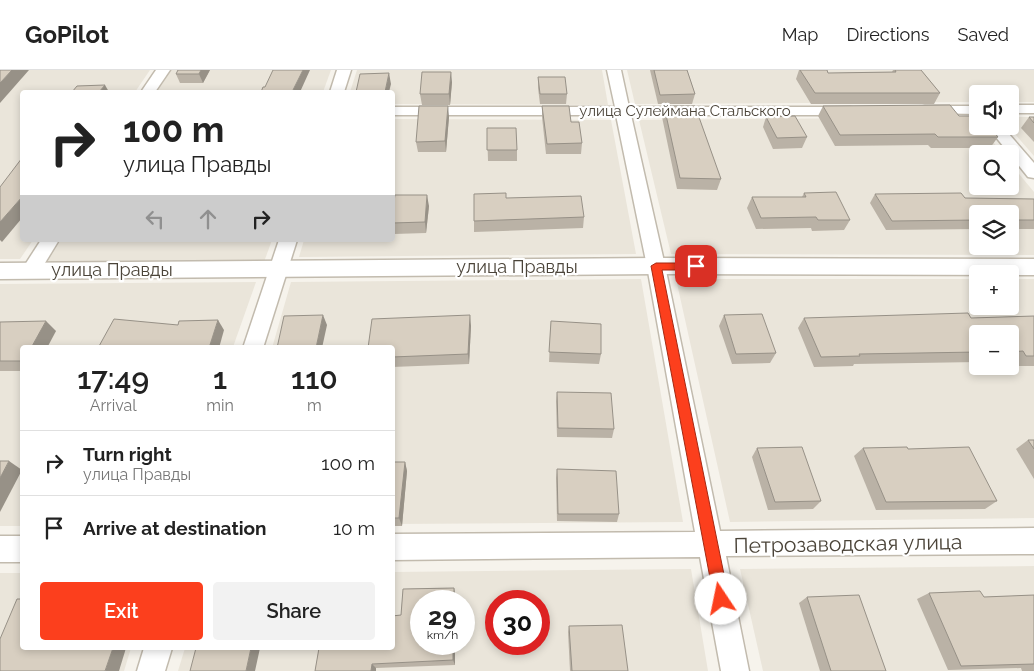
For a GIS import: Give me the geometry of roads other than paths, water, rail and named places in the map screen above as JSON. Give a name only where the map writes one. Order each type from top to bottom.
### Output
[{"type":"street","points":[[149,90],[163,70]]},
{"type":"street","points":[[338,90],[344,70]]},
{"type":"street","points":[[614,70],[656,266],[735,671]]},
{"type":"street","points":[[1019,109],[1034,109]]},
{"type":"street","name":"улица Сулеймана Стальского","points":[[395,111],[869,110]]},
{"type":"street","points":[[909,110],[969,110]]},
{"type":"street","points":[[1002,135],[1034,173]]},
{"type":"street","points":[[30,271],[49,242]]},
{"type":"street","points":[[254,345],[287,242]]},
{"type":"street","name":"улица Правды","points":[[0,271],[656,266],[1034,267]]},
{"type":"street","name":"Петрозаводская улица","points":[[395,547],[1034,541]]},
{"type":"street","points":[[0,549],[20,549]]},
{"type":"street","points":[[151,671],[157,650]]}]
